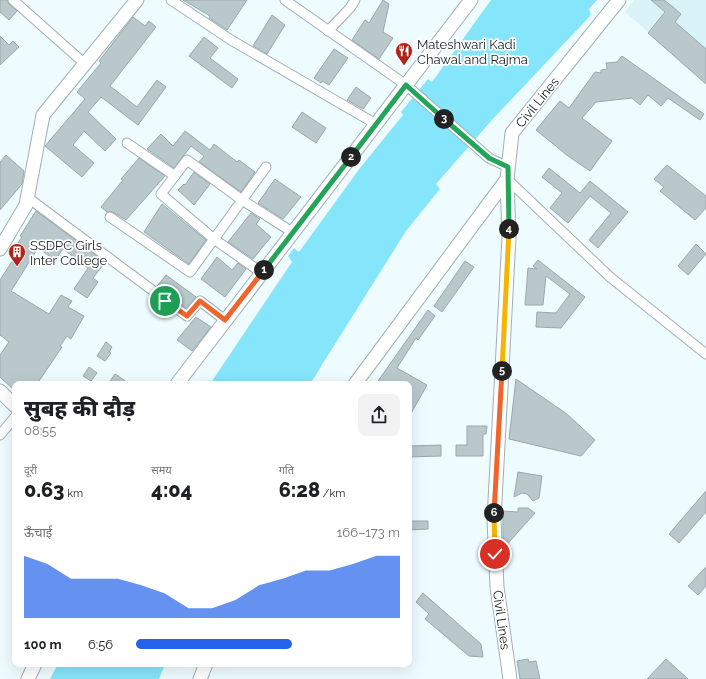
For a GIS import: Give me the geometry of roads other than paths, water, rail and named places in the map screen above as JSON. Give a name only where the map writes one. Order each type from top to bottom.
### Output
[{"type":"street","points":[[13,0],[85,64]]},
{"type":"street","points":[[1,246],[26,205],[43,115],[137,0]]},
{"type":"street","points":[[171,0],[231,40],[376,124]]},
{"type":"street","points":[[285,0],[409,88],[508,173],[610,277],[706,354]]},
{"type":"street","points":[[328,31],[350,8],[355,0]]},
{"type":"street","points":[[179,381],[376,124],[409,88],[471,0]]},
{"type":"street","name":"Civil Lines","points":[[510,679],[497,587],[494,520],[509,237],[508,173],[512,133],[619,0]]},
{"type":"street","points":[[127,143],[175,176]]},
{"type":"street","points":[[262,273],[214,239],[161,194],[187,160],[242,200],[289,230]]},
{"type":"street","points":[[110,217],[190,272],[266,167]]},
{"type":"street","points":[[357,381],[508,173]]},
{"type":"street","points":[[27,197],[187,316],[200,301],[225,320]]},
{"type":"street","points":[[0,391],[12,403]]},
{"type":"street","points":[[0,435],[12,421]]},
{"type":"street","points":[[28,679],[34,667]]},
{"type":"street","points":[[200,679],[205,667]]},
{"type":"water","points":[[491,0],[597,0],[589,9],[591,15],[491,121],[436,184],[440,189],[406,231],[312,381],[212,381],[292,262],[288,256],[294,248],[299,252],[360,168],[403,115],[401,112],[428,79],[432,82]]},
{"type":"water","points":[[56,667],[164,667],[159,679],[50,679]]},
{"type":"place","name":"Mateshwari Kadi Chawal and Rajma","points":[[404,66]]},
{"type":"place","name":"SSDPC Girls Inter College","points":[[17,267]]}]
